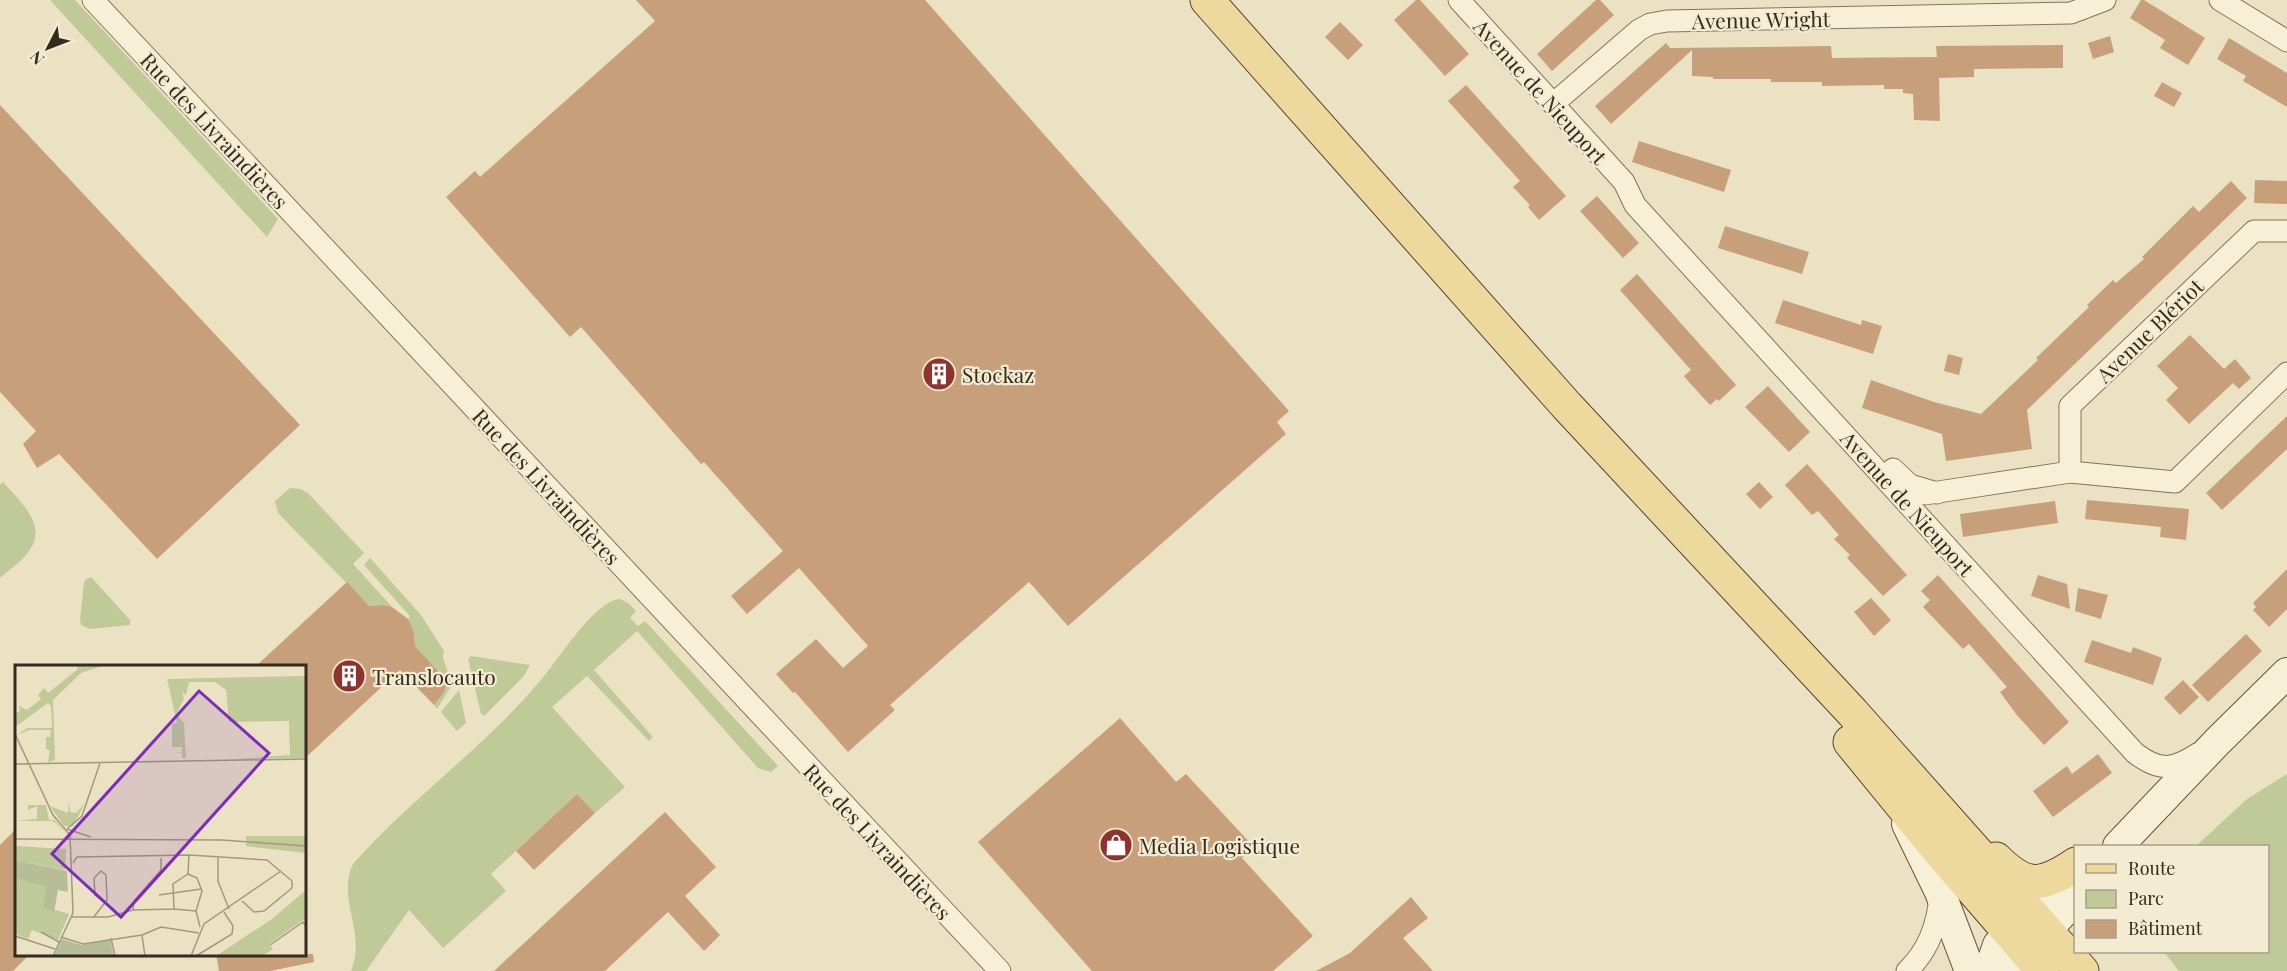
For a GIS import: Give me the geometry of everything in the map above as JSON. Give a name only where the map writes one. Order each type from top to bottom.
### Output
[{"type":"main road","points":[[1207,0],[1567,406],[1852,713],[1991,854],[2013,873],[2031,881],[2042,882],[2052,879],[2074,867]]},
{"type":"main road","points":[[1668,513],[1734,600],[1883,782],[2028,945],[2082,971]]},
{"type":"main road","points":[[2119,845],[2217,742],[2287,673]]},
{"type":"main road","points":[[1852,713],[2028,945]]},
{"type":"main road","points":[[2099,845],[2162,785],[2217,742]]},
{"type":"main road","points":[[1883,782],[1916,841],[1940,892],[1970,971]]},
{"type":"main road","points":[[2028,945],[2074,869]]},
{"type":"main road","points":[[1989,971],[1996,947],[2028,945],[2074,900]]},
{"type":"main road","points":[[2088,953],[2099,971]]},
{"type":"street","name":"Rue des Livraindières","points":[[93,0],[1000,971]]},
{"type":"street","name":"Avenue de Nieuport","points":[[1459,0],[1624,183],[1635,205],[2135,753],[2153,764],[2174,766],[2187,761],[2217,742]]},
{"type":"street","name":"Avenue Wright","points":[[1553,104],[1626,40],[1650,24],[1667,21],[2071,13],[2105,0]]},
{"type":"street","points":[[2220,0],[2287,41]]},
{"type":"street","name":"Avenue de Nieuport","points":[[1624,183],[1641,193],[1910,485],[1937,493]]},
{"type":"street","name":"Avenue Blériot","points":[[2070,472],[2070,406],[2254,231],[2287,231]]},
{"type":"street","points":[[1903,497],[2070,472],[2175,482],[2287,373]]},
{"type":"street","points":[[1907,971],[1922,953],[1933,930],[1938,913],[1940,892]]},
{"type":"green space","points":[[50,0],[75,0],[278,219],[267,237]]},
{"type":"green space","points":[[3,482],[28,512],[33,521],[35,539],[21,560],[0,578],[0,485]]},
{"type":"green space","points":[[290,488],[308,493],[364,553],[353,564],[392,607],[369,606],[278,513],[275,501]]},
{"type":"green space","points":[[370,558],[421,615],[444,651],[443,658],[452,685],[437,709],[434,705],[443,694],[448,682],[415,646],[414,632],[408,619],[410,616],[364,565]]},
{"type":"green space","points":[[91,577],[130,620],[130,625],[90,629],[81,625],[84,582]]},
{"type":"green space","points":[[620,599],[636,611],[630,618],[638,626],[645,621],[778,766],[771,772],[758,768],[637,631],[594,670],[653,737],[649,741],[587,676],[552,707],[625,787],[595,813],[577,794],[491,874],[506,891],[443,948],[409,910],[366,971],[351,971],[356,943],[348,890],[353,864],[400,816],[499,725],[545,675],[569,643],[600,609]]},
{"type":"green space","points":[[471,656],[530,665],[523,677],[484,716],[481,714],[468,659]]},
{"type":"green space","points":[[459,690],[466,723],[457,731],[441,712]]},
{"type":"green space","points":[[2287,774],[2287,971],[2179,971],[2165,953],[2269,953],[2269,845],[2197,845],[2247,799]]},
{"type":"building","name":"Stockaz","points":[[636,0],[925,0],[1289,411],[1277,422],[1286,434],[1068,626],[1029,582],[890,705],[895,710],[848,752],[776,674],[816,639],[843,668],[868,646],[799,568],[747,614],[731,596],[783,551],[704,462],[701,464],[581,327],[570,337],[446,197],[475,171],[480,177],[655,21]]},
{"type":"building","points":[[1416,0],[1420,0],[1469,54],[1445,76],[1394,20]]},
{"type":"building","points":[[1596,0],[1600,0],[1614,15],[1552,71],[1537,54]]},
{"type":"building","points":[[2141,0],[2205,38],[2188,65],[2160,48],[2165,40],[2130,18]]},
{"type":"building","points":[[1340,22],[1363,45],[1348,60],[1325,37]]},
{"type":"building","points":[[2110,36],[2114,52],[2093,59],[2088,43]]},
{"type":"building","points":[[2229,38],[2287,73],[2287,107],[2243,81],[2246,76],[2217,59]]},
{"type":"building","points":[[1666,43],[1670,48],[1831,46],[1832,58],[1937,57],[1936,46],[2063,45],[2063,68],[1974,69],[1974,77],[1939,78],[1940,121],[1914,120],[1913,94],[1903,93],[1903,89],[1884,89],[1884,85],[1822,86],[1822,82],[1771,82],[1771,79],[1713,79],[1713,77],[1692,76],[1692,50],[1611,124],[1595,106]]},
{"type":"building","points":[[2162,82],[2182,93],[2174,107],[2154,96]]},
{"type":"building","points":[[1466,85],[1566,196],[1539,220],[1528,207],[1530,205],[1513,187],[1520,181],[1448,101]]},
{"type":"building","points":[[0,105],[300,425],[157,559],[59,454],[37,468],[23,444],[36,431],[0,392]]},
{"type":"building","points":[[1639,141],[1731,170],[1724,192],[1632,162]]},
{"type":"building","points":[[2255,180],[2287,181],[2287,204],[2254,203]]},
{"type":"building","points":[[2231,181],[2247,198],[2027,410],[2032,449],[1946,461],[1942,434],[1862,408],[1871,380],[1934,402],[1981,414],[2038,360],[2036,358],[2089,307],[2087,305],[2113,280],[2116,283],[2144,259],[2142,257],[2193,206],[2199,212]]},
{"type":"building","points":[[1597,196],[1639,243],[1623,258],[1580,211]]},
{"type":"building","points":[[1725,226],[1809,252],[1802,274],[1718,248]]},
{"type":"building","points":[[1637,274],[1736,385],[1719,401],[1717,399],[1710,405],[1688,381],[1684,376],[1691,370],[1620,290]]},
{"type":"building","points":[[1783,300],[1861,325],[1862,320],[1882,326],[1873,354],[1775,323]]},
{"type":"building","points":[[2190,335],[2224,369],[2235,359],[2251,378],[2239,389],[2233,383],[2189,424],[2166,400],[2178,388],[2157,366]]},
{"type":"building","points":[[1948,354],[1963,358],[1959,375],[1944,371]]},
{"type":"building","points":[[1768,386],[1810,432],[1789,452],[1745,407]]},
{"type":"building","points":[[2287,416],[2287,449],[2222,510],[2206,493]]},
{"type":"building","points":[[1807,464],[1907,575],[1883,596],[1847,558],[1850,555],[1834,539],[1839,535],[1818,511],[1812,515],[1785,485]]},
{"type":"building","points":[[1759,482],[1773,497],[1760,509],[1746,494]]},
{"type":"building","points":[[2087,500],[2189,509],[2186,540],[2160,537],[2161,527],[2085,519]]},
{"type":"building","points":[[2055,501],[2058,523],[1963,537],[1960,514]]},
{"type":"building","points":[[2287,569],[2287,609],[2269,627],[2253,610],[2256,607],[2253,603]]},
{"type":"building","points":[[1938,575],[2069,722],[2044,745],[2000,692],[2007,687],[1969,644],[1963,649],[1923,607],[1930,600],[1921,591]]},
{"type":"building","points":[[2038,575],[2067,584],[2070,609],[2031,596]]},
{"type":"building","name":"Translocauto","points":[[347,582],[369,606],[392,607],[408,619],[414,632],[415,646],[448,682],[443,694],[434,705],[400,670],[306,757],[306,665],[257,665]]},
{"type":"building","points":[[2078,588],[2108,595],[2101,619],[2075,611]]},
{"type":"building","points":[[1871,598],[1891,620],[1874,636],[1854,612]]},
{"type":"building","points":[[2246,634],[2262,651],[2208,702],[2192,685]]},
{"type":"building","points":[[2092,640],[2131,653],[2133,647],[2162,658],[2153,685],[2084,662]]},
{"type":"building","points":[[2183,680],[2199,697],[2180,715],[2164,698]]},
{"type":"building","name":"Media Logistique","points":[[1120,718],[1176,782],[1186,774],[1254,847],[1242,858],[1313,936],[1273,971],[1092,971],[978,842]]},
{"type":"building","points":[[2098,754],[2112,773],[2053,817],[2033,791],[2067,766],[2072,774]]},
{"type":"building","points":[[577,794],[595,813],[534,870],[516,851]]},
{"type":"building","points":[[665,812],[716,867],[685,896],[720,935],[704,951],[668,912],[605,971],[494,971]]},
{"type":"building","points":[[15,830],[15,956],[28,956],[13,971],[0,971],[0,845]]},
{"type":"building","points":[[1411,897],[1428,918],[1403,938],[1433,971],[1316,971],[1350,953]]},
{"type":"building","points":[[306,954],[313,954],[314,962],[270,971],[219,971],[216,956],[306,956]]},
{"type":"place","name":"Stockaz","points":[[939,374]]},
{"type":"place","name":"Translocauto","points":[[349,676]]},
{"type":"place","name":"Media Logistique","points":[[1116,845]]}]
